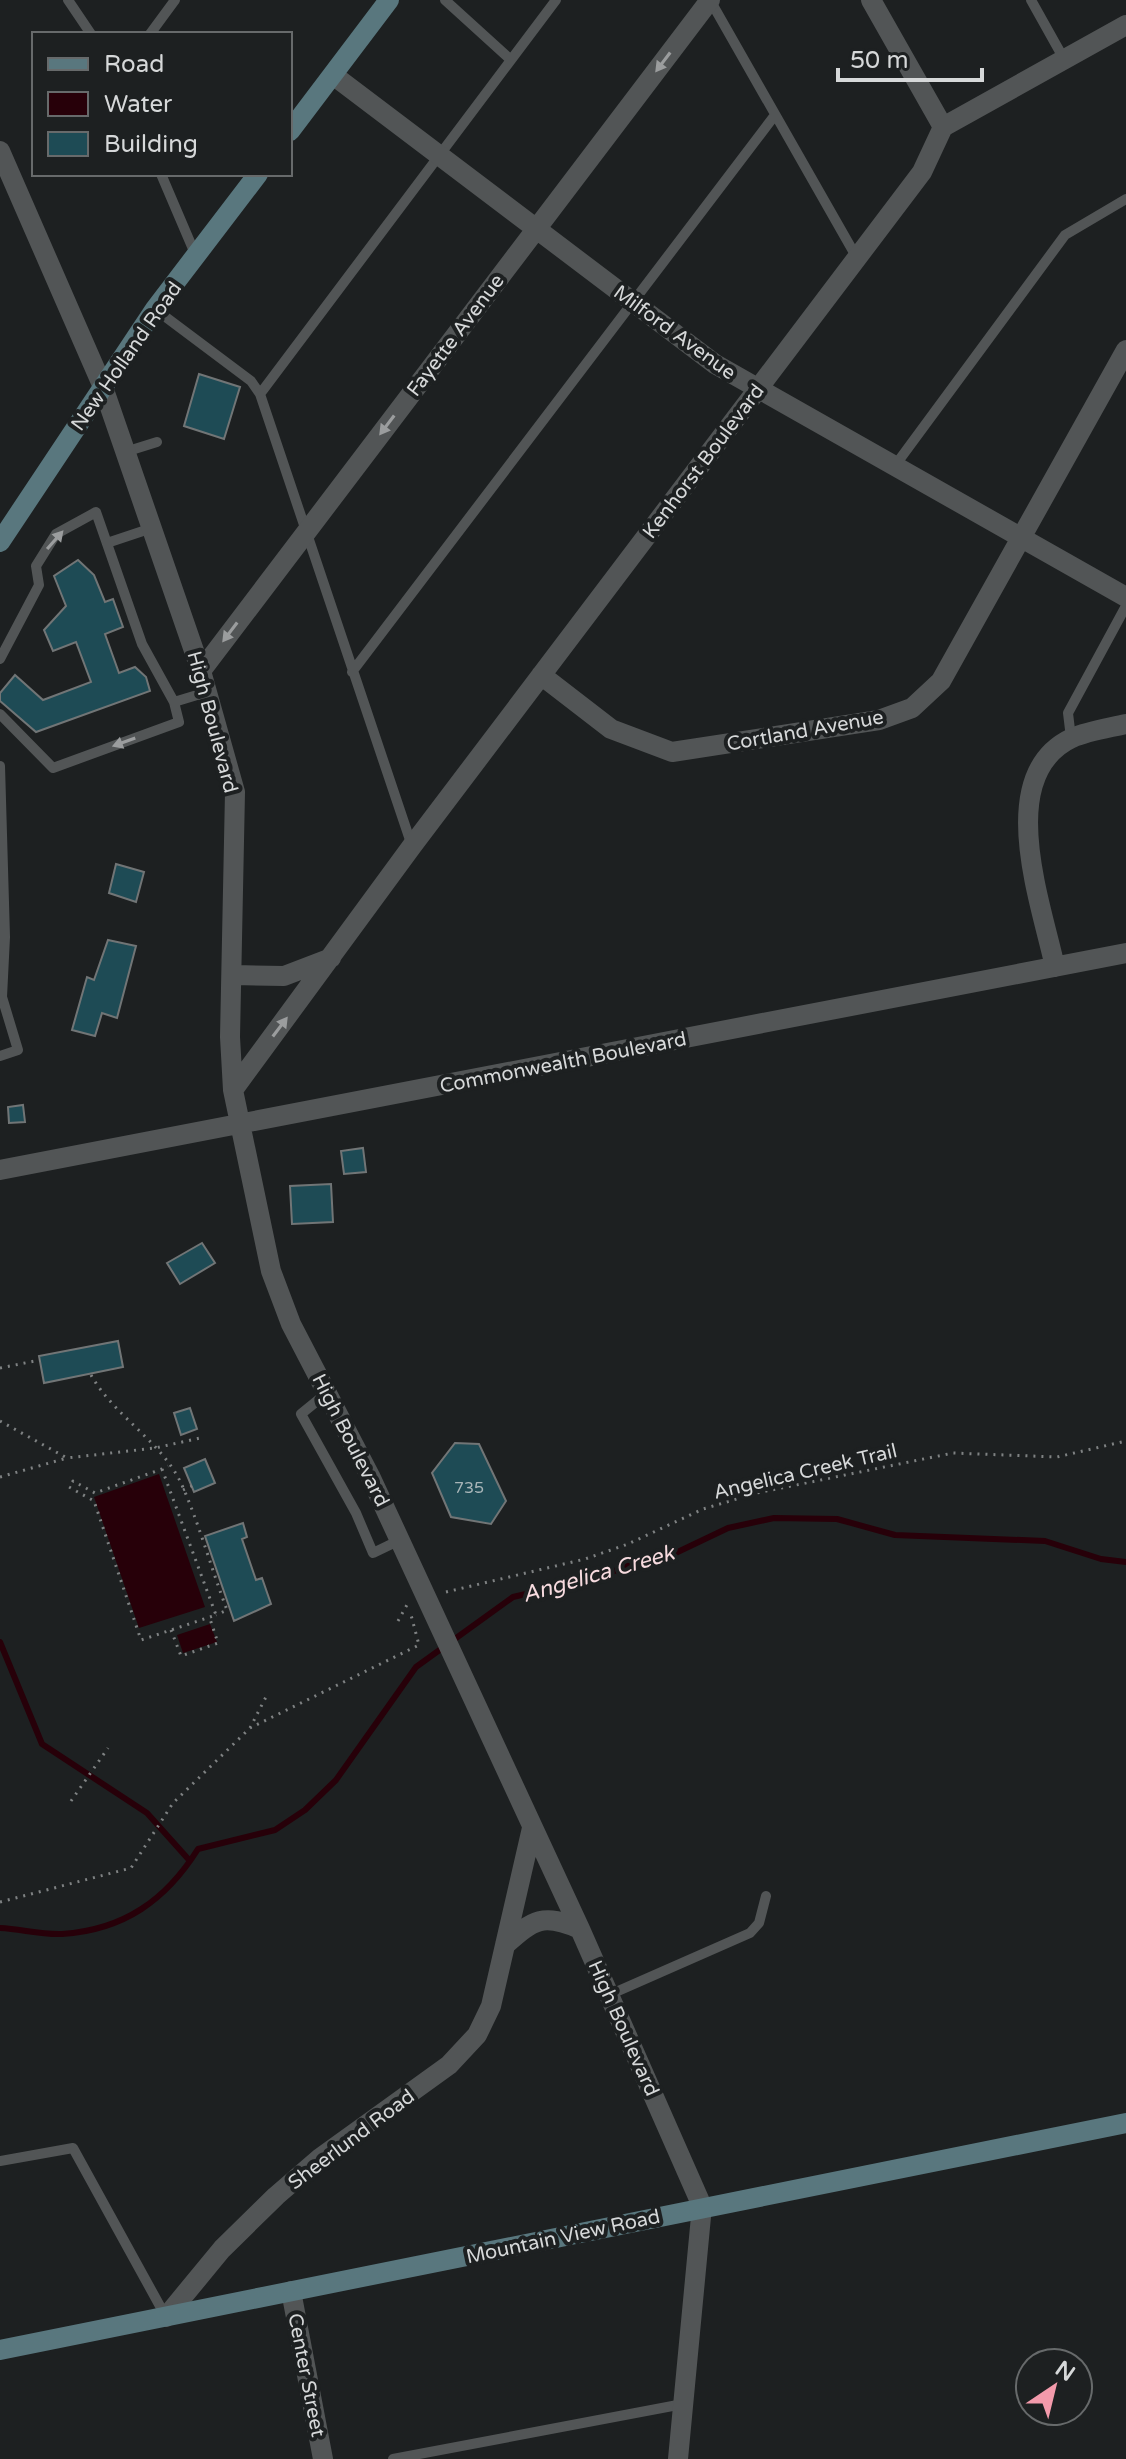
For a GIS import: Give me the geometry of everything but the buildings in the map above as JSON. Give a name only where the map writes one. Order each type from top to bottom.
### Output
[{"type":"street","points":[[292,128],[389,0]]},
{"type":"street","name":"Fayette Avenue","points":[[201,671],[710,0]]},
{"type":"street","points":[[871,0],[943,127],[1126,25]]},
{"type":"street","name":"Milford Avenue","points":[[333,75],[715,364],[1126,597]]},
{"type":"street","name":"Kenhorst Boulevard","points":[[233,1090],[412,846],[922,172],[943,127]]},
{"type":"street","name":"High Boulevard","points":[[0,151],[103,387],[201,671],[235,792],[234,975],[230,1037],[233,1090],[271,1271],[291,1324],[400,1540],[423,1604],[461,1671],[580,1929],[702,2206],[678,2459]]},
{"type":"street","name":"New Holland Road","points":[[2,529],[155,309],[256,176]]},
{"type":"street","name":"Cortland Avenue","points":[[541,675],[611,729],[672,752],[879,720],[912,708],[941,681],[1126,350]]},
{"type":"street","points":[[1055,967],[1026,833],[1029,797],[1037,774],[1052,754],[1071,738],[1126,724]]},
{"type":"street","name":"Commonwealth Boulevard","points":[[0,1170],[1126,953]]},
{"type":"street","points":[[234,975],[284,976],[331,958]]},
{"type":"street","name":"Sheerlund Road","points":[[166,2317],[222,2249],[276,2196],[320,2158],[464,2052],[491,2006],[532,1828]]},
{"type":"street","points":[[505,1945],[525,1927],[539,1921],[554,1918],[580,1929]]},
{"type":"street","name":"Mountain View Road","points":[[0,2350],[702,2206],[1126,2123]]},
{"type":"street","name":"Center Street","points":[[291,2291],[323,2459]]},
{"type":"lane","points":[[68,0],[90,32]]},
{"type":"lane","points":[[151,32],[175,0]]},
{"type":"lane","points":[[445,0],[511,60]]},
{"type":"lane","points":[[260,394],[556,0]]},
{"type":"lane","points":[[710,0],[857,258]]},
{"type":"lane","points":[[1031,0],[1064,59]]},
{"type":"lane","points":[[352,672],[775,115]]},
{"type":"lane","points":[[162,176],[196,256]]},
{"type":"lane","points":[[894,467],[1065,235],[1126,199]]},
{"type":"lane","points":[[155,309],[251,381],[260,394],[412,846]]},
{"type":"lane","points":[[125,452],[157,442]]},
{"type":"lane","points":[[0,659],[39,585],[36,566],[56,534],[96,512],[142,644],[174,702],[179,722],[53,768],[0,714]]},
{"type":"lane","points":[[107,543],[152,528]]},
{"type":"lane","points":[[1071,738],[1068,713],[1126,606]]},
{"type":"lane","points":[[174,702],[207,692]]},
{"type":"lane","points":[[0,766],[5,937],[2,997],[18,1050],[0,1056]]},
{"type":"lane","points":[[328,1392],[301,1414],[343,1486],[373,1553],[400,1540]]},
{"type":"lane","points":[[609,1995],[750,1933],[759,1923],[766,1896]]},
{"type":"lane","points":[[0,2161],[73,2148],[166,2317]]},
{"type":"lane","points":[[393,2459],[683,2404]]},
{"type":"path","points":[[0,1368],[40,1360]]},
{"type":"path","points":[[91,1375],[101,1393],[155,1448],[168,1466],[183,1490],[227,1610],[141,1640],[94,1501],[69,1487],[73,1481],[95,1493],[168,1466]]},
{"type":"path","points":[[0,1421],[67,1458]]},
{"type":"path","points":[[0,1477],[67,1458],[155,1448],[200,1438]]},
{"type":"path","name":"Angelica Creek Trail","points":[[423,1604],[585,1559],[628,1544],[703,1509],[757,1493],[953,1453],[1057,1457],[1126,1441]]},
{"type":"path","points":[[162,1469],[216,1615]]},
{"type":"path","points":[[183,1490],[192,1486]]},
{"type":"path","points":[[398,1621],[423,1604]]},
{"type":"path","points":[[0,1902],[131,1868],[173,1803],[250,1728],[419,1645],[423,1604]]},
{"type":"path","points":[[171,1630],[181,1656],[218,1643],[210,1617]]},
{"type":"path","points":[[250,1728],[268,1693]]},
{"type":"path","points":[[71,1801],[108,1748]]},
{"type":"water","points":[[159,1474],[205,1607],[139,1628],[94,1497]]},
{"type":"water","points":[[210,1624],[217,1642],[183,1653],[177,1635]]},
{"type":"waterway","name":"Angelica Creek","points":[[0,1928],[62,1934],[105,1926],[124,1919],[157,1897],[186,1867],[198,1849],[275,1830],[305,1810],[336,1780],[416,1667],[513,1597],[599,1577],[635,1563],[663,1559],[728,1528],[774,1518],[837,1519],[895,1535],[1045,1541],[1101,1559],[1126,1562]]},
{"type":"waterway","points":[[0,1642],[42,1744],[147,1813],[190,1861]]}]
